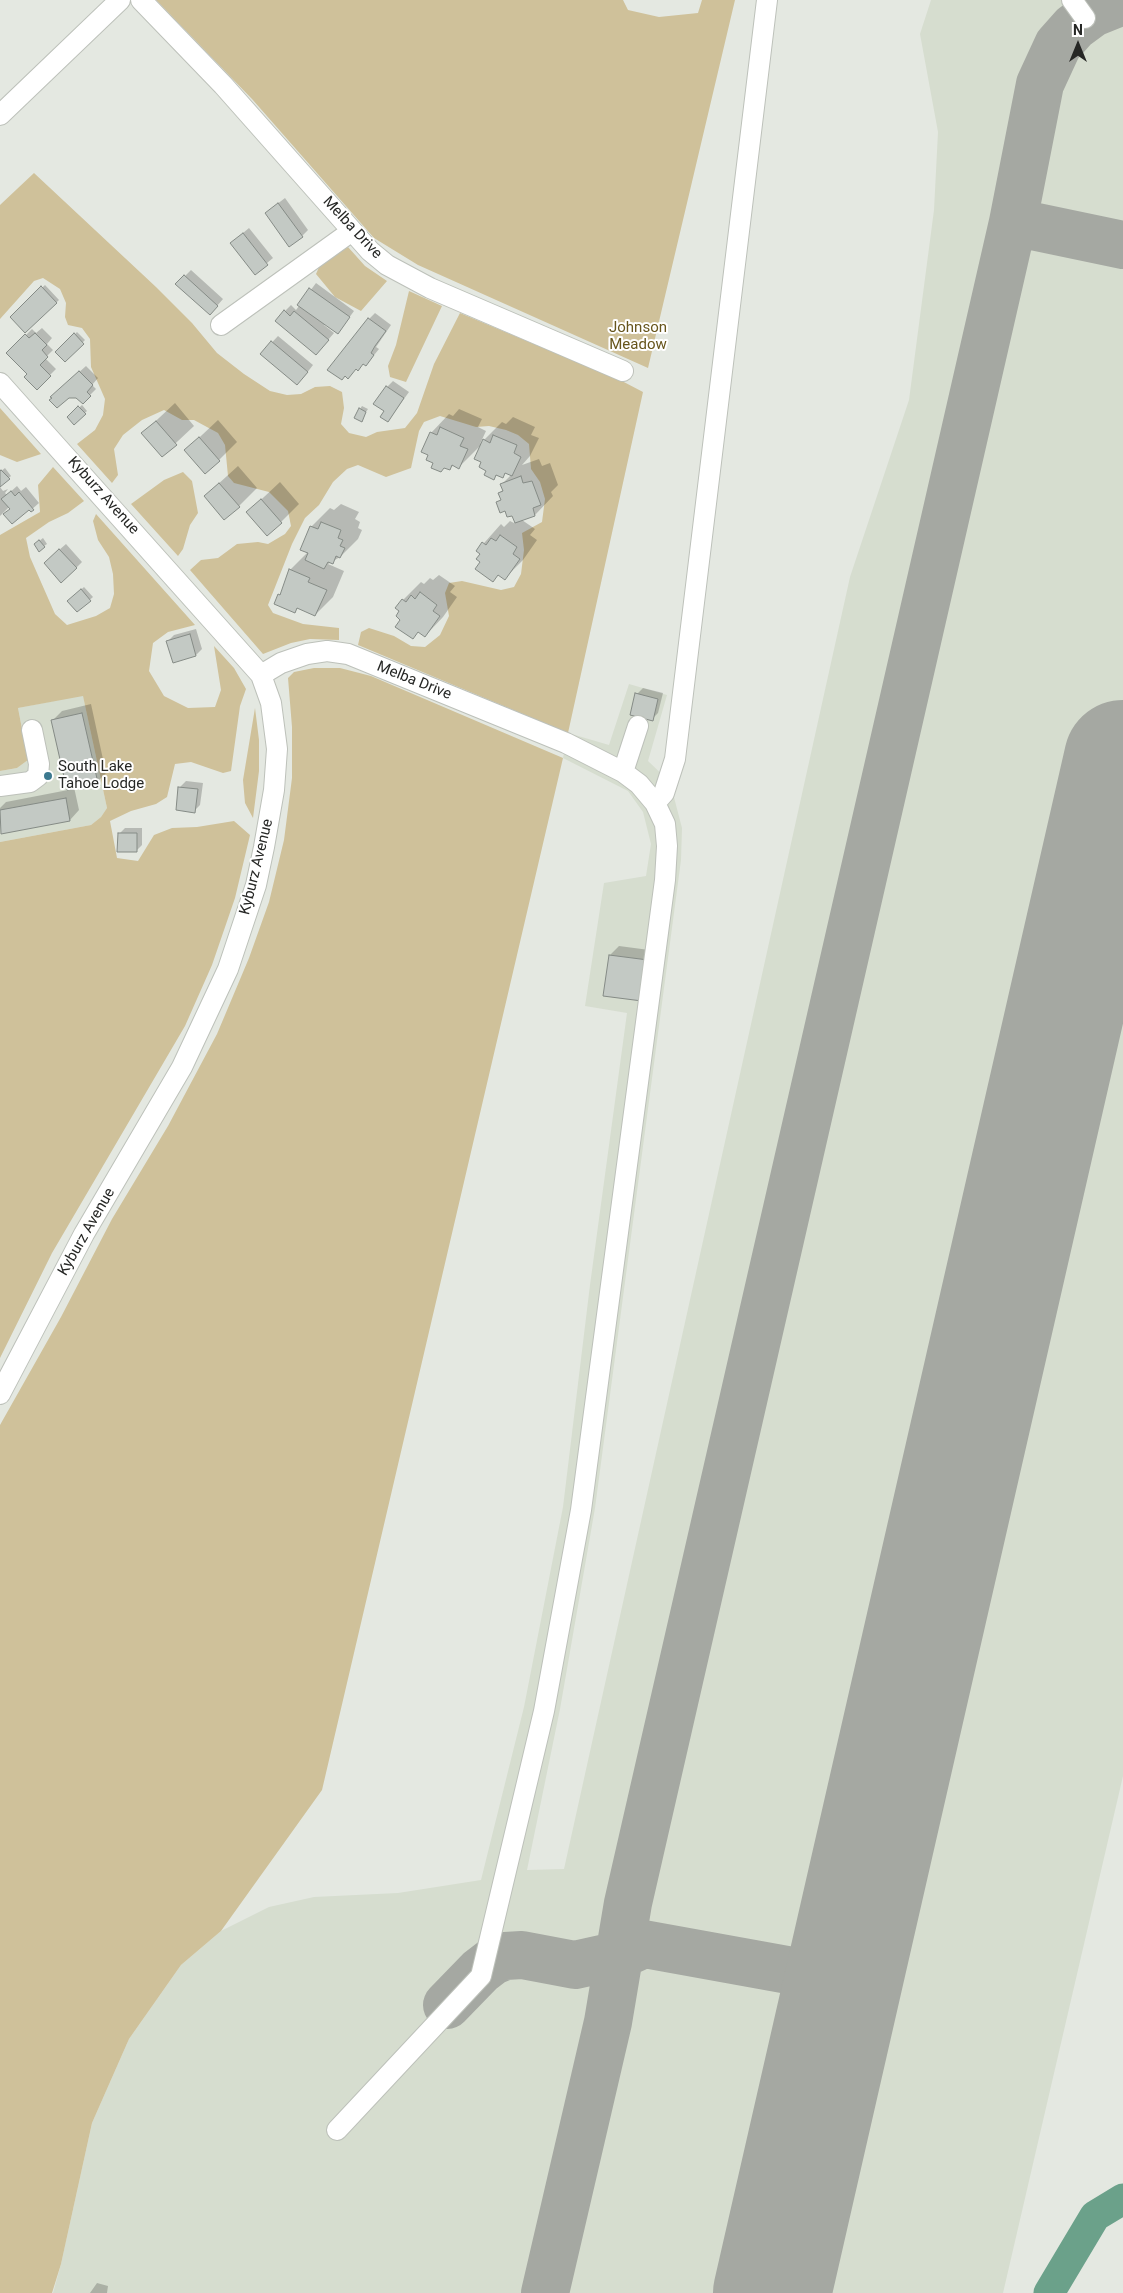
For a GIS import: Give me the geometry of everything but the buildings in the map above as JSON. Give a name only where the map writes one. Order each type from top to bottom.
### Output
[{"type":"street","points":[[0,115],[120,0]]},
{"type":"street","name":"Melba Drive","points":[[141,0],[244,108],[352,231],[387,265],[458,299],[623,372]]},
{"type":"street","points":[[655,803],[664,793],[675,759],[767,0]]},
{"type":"street","points":[[1072,0],[1085,18]]},
{"type":"street","points":[[221,325],[352,231]]},
{"type":"street","name":"Kyburz Avenue","points":[[0,382],[261,676],[271,703],[277,749],[274,790],[256,885],[228,969],[182,1066],[84,1234],[0,1394]]},
{"type":"street","name":"Melba Drive","points":[[261,676],[282,663],[307,654],[327,651],[348,654],[566,744],[623,772],[639,784],[655,803],[664,824],[667,846],[665,880],[581,1510],[544,1711],[481,1976],[337,2130]]},
{"type":"street","points":[[623,772],[638,726]]},
{"type":"street","points":[[0,786],[30,782],[38,776],[39,764],[32,730]]},
{"type":"shaded area","points":[[931,0],[1123,0],[1123,1776],[1003,2293],[53,2293],[92,2123],[129,2039],[181,1965],[221,1931],[269,1907],[314,1897],[398,1893],[481,1880],[524,1707],[563,1507],[590,1285],[627,1013],[585,1006],[604,883],[646,876],[651,844],[643,812],[628,791],[563,758],[568,733],[609,745],[629,684],[667,695],[648,761],[670,782],[682,828],[681,860],[595,1508],[560,1709],[527,1870],[564,1869],[850,577],[909,400],[934,210],[938,132],[920,34]]},
{"type":"shaded area","points":[[83,695],[107,808],[101,817],[91,825],[0,842],[0,771],[17,768],[28,760],[18,708]]},
{"type":"green space","name":"Johnson Meadow","points":[[156,0],[623,0],[628,10],[659,17],[698,13],[702,0],[735,0],[648,368],[418,265],[374,238],[252,99]]},
{"type":"green space","points":[[34,173],[156,287],[192,323],[217,353],[244,374],[270,391],[287,395],[301,394],[315,387],[330,386],[342,392],[344,408],[341,424],[349,433],[366,437],[377,432],[405,428],[417,413],[434,364],[460,313],[620,380],[643,392],[568,733],[358,645],[361,632],[369,628],[394,636],[411,646],[425,647],[440,635],[449,616],[445,593],[449,583],[462,581],[501,590],[514,587],[521,574],[524,550],[522,533],[542,522],[545,499],[540,482],[531,469],[529,444],[518,435],[506,430],[489,426],[476,427],[440,416],[424,422],[419,431],[411,468],[386,477],[358,465],[347,469],[333,482],[319,505],[305,518],[292,544],[268,605],[273,613],[303,624],[339,628],[339,640],[310,639],[291,643],[263,654],[190,570],[201,560],[218,558],[237,544],[258,542],[268,544],[285,534],[291,526],[288,511],[269,492],[234,483],[228,476],[225,445],[218,433],[194,420],[182,420],[164,410],[142,420],[123,435],[114,449],[118,475],[112,483],[77,444],[95,430],[103,415],[105,399],[91,367],[90,339],[82,328],[68,325],[65,317],[66,303],[60,289],[43,278],[34,281],[0,319],[0,205]]},
{"type":"green space","points":[[348,247],[365,266],[387,281],[361,311],[335,297],[316,274],[320,265]]},
{"type":"green space","points":[[409,291],[442,306],[406,382],[390,377],[388,366],[396,345]]},
{"type":"green space","points":[[0,408],[41,454],[17,462],[0,455]]},
{"type":"green space","points":[[53,467],[84,501],[68,513],[49,522],[26,538],[30,557],[55,614],[67,625],[96,616],[110,608],[114,594],[113,574],[109,557],[98,540],[93,521],[96,514],[195,625],[168,632],[153,643],[149,671],[164,696],[188,708],[215,707],[221,690],[214,646],[234,668],[246,689],[240,706],[231,771],[223,773],[191,762],[175,764],[167,797],[156,804],[131,811],[110,821],[117,858],[138,861],[154,835],[172,828],[197,827],[234,821],[250,835],[235,898],[212,965],[185,1026],[52,1253],[0,1358],[0,842],[91,825],[101,817],[107,808],[83,696],[18,708],[28,760],[17,768],[0,771],[0,535],[40,512],[38,485]]},
{"type":"green space","points":[[183,472],[192,481],[198,513],[190,525],[183,549],[178,556],[131,504],[164,480]]},
{"type":"green space","points":[[314,668],[340,668],[371,676],[563,758],[322,1790],[221,1931],[181,1965],[129,2039],[92,2123],[61,2264],[52,2293],[0,2293],[0,1425],[61,1317],[112,1219],[168,1126],[217,1034],[249,958],[269,902],[284,840],[292,778],[292,727],[288,678],[294,672]]},
{"type":"green space","points":[[255,708],[259,740],[259,771],[253,818],[245,803],[243,780]]},
{"type":"waterway","points":[[1049,2293],[1095,2216],[1123,2199]]},
{"type":"taxiway","points":[[545,2293],[608,2022],[628,1903],[1013,222],[1040,84],[1058,45],[1074,27],[1093,13],[1123,1]]},
{"type":"taxiway","points":[[1013,222],[1123,245]]},
{"type":"taxiway","points":[[447,2005],[480,1971],[493,1961],[505,1956],[522,1955],[575,1965],[620,1955],[644,1944],[843,1980]]},
{"type":"runway","points":[[772,2293],[1123,759]]},
{"type":"place","name":"South Lake Tahoe Lodge","points":[[48,776]]}]
